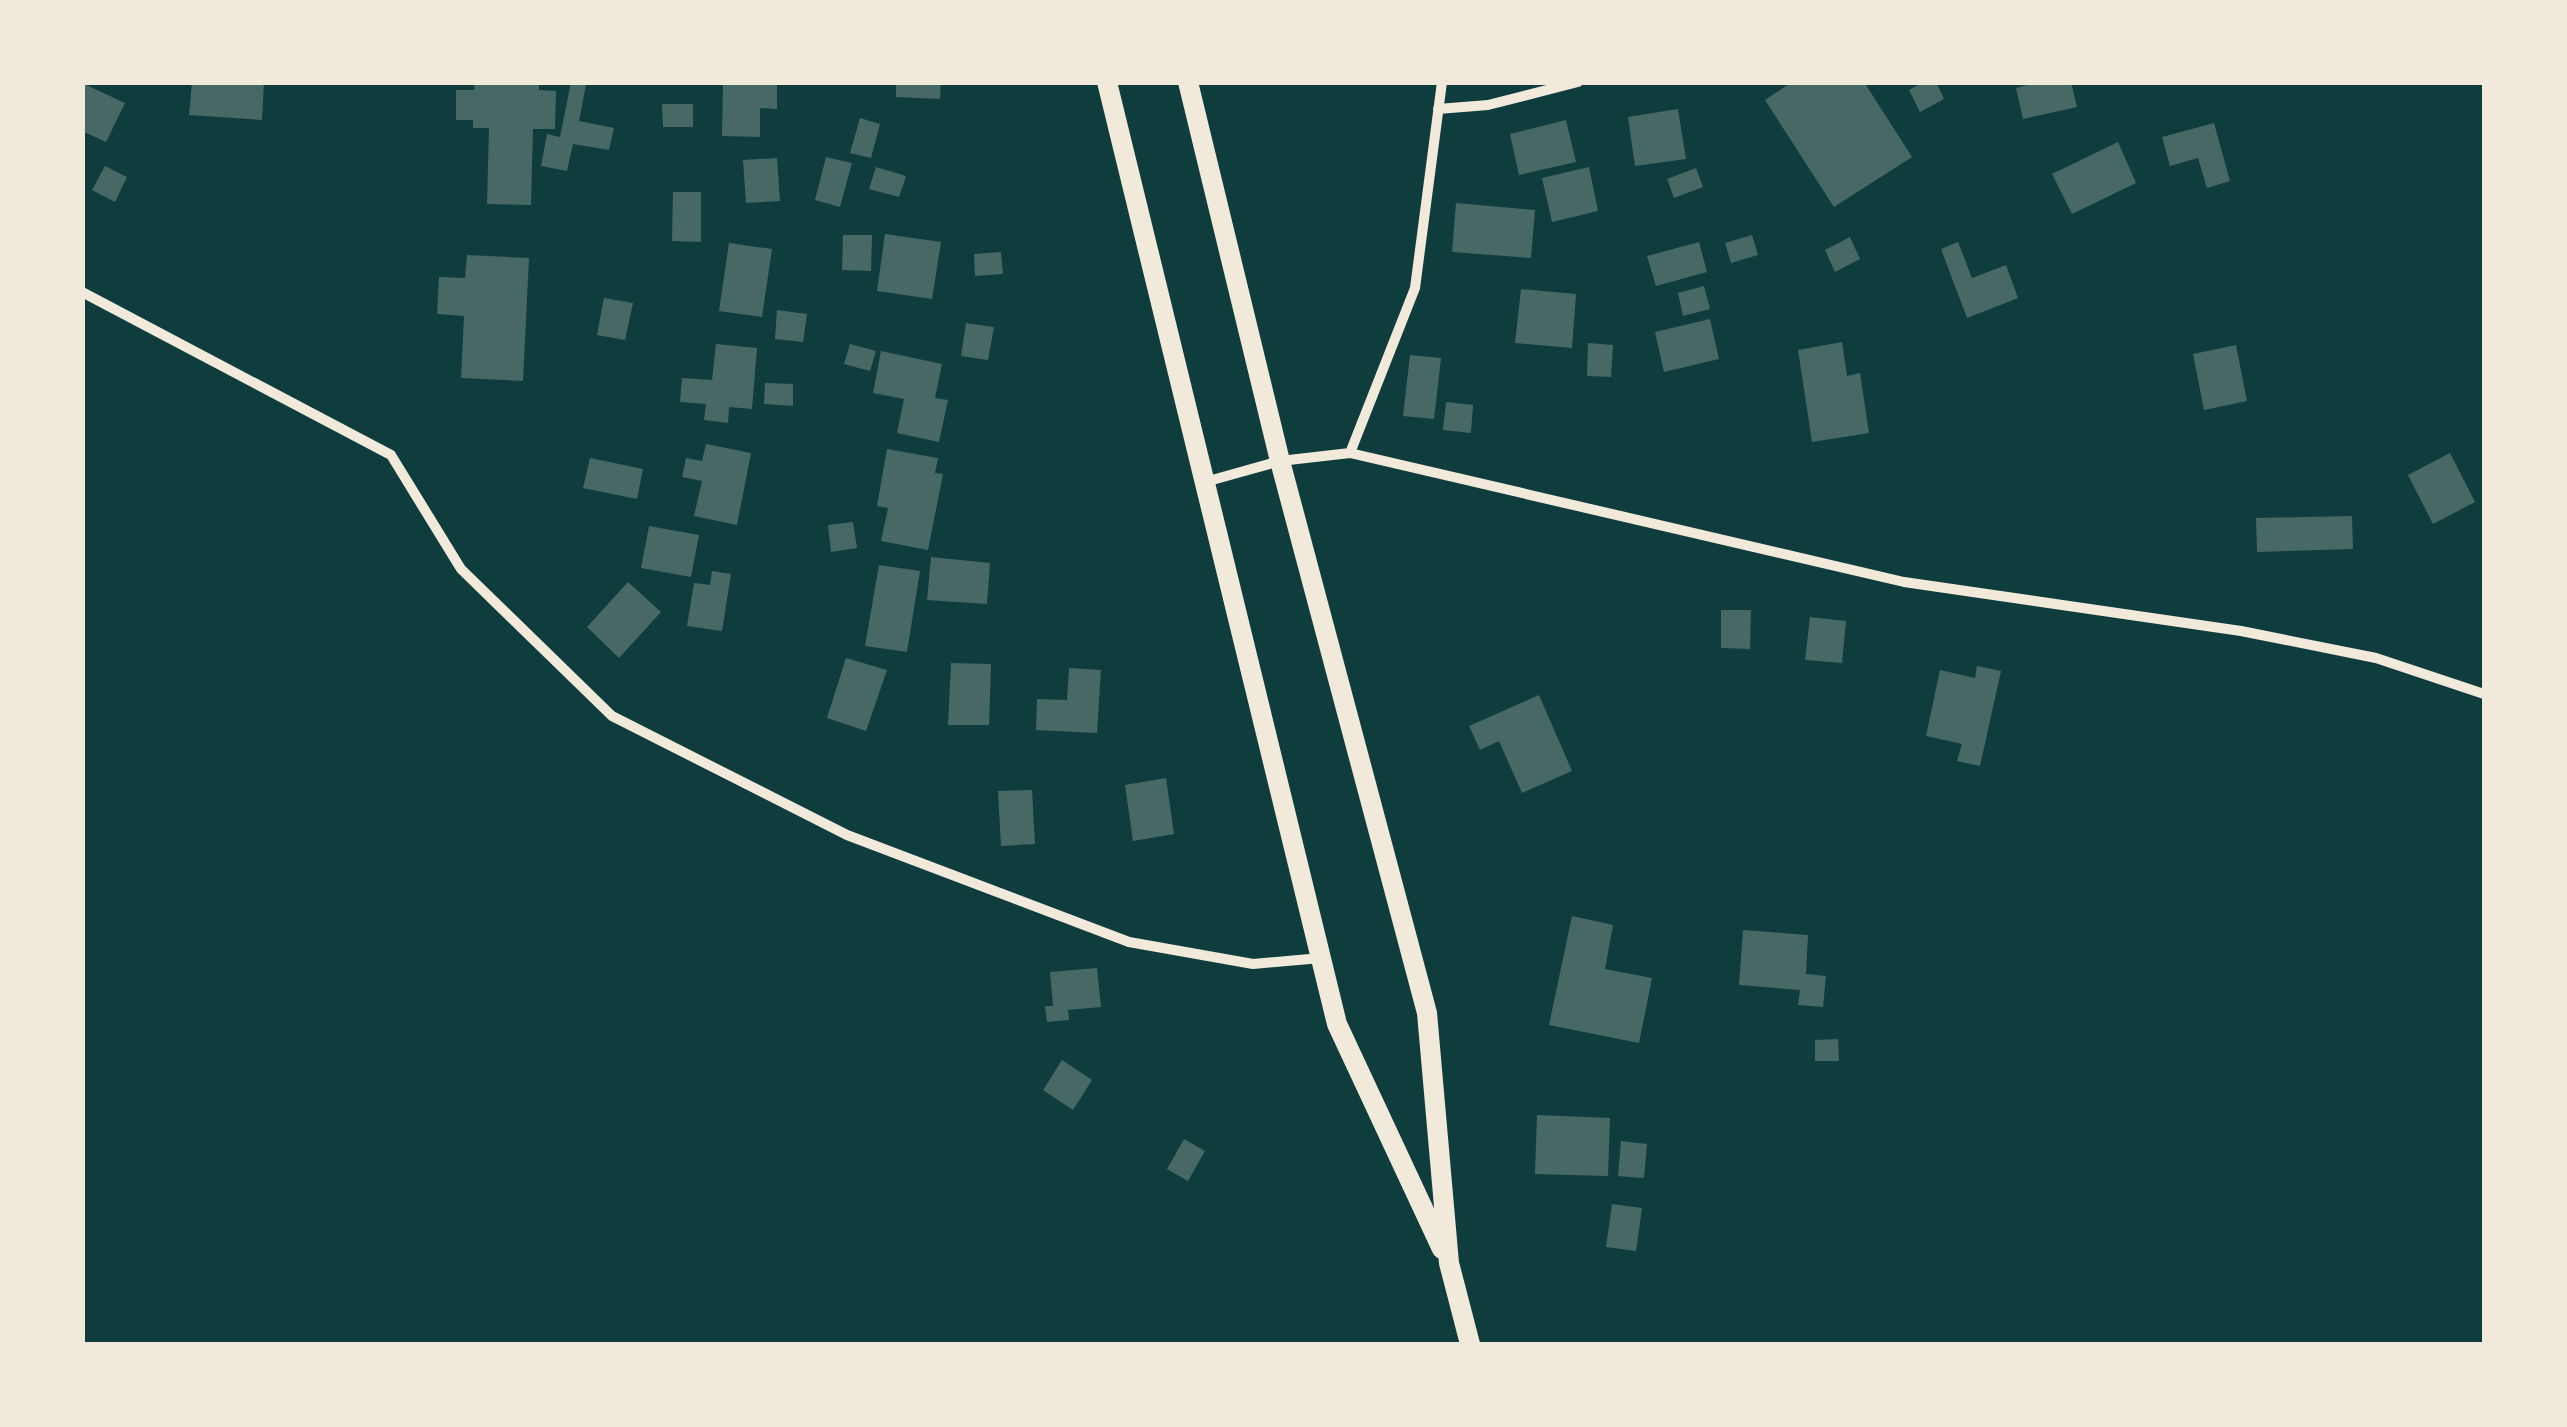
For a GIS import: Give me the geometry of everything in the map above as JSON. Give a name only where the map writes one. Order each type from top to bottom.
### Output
[{"type":"main road","points":[[1106,82],[1337,1024],[1449,1263]]},
{"type":"main road","points":[[1188,82],[1280,461],[1427,1013],[1449,1263],[1470,1344]]},
{"type":"street","points":[[1350,453],[1415,288],[1442,82]]},
{"type":"street","points":[[1438,108],[1488,106],[1578,82]]},
{"type":"street","points":[[82,292],[390,454],[461,569],[612,716],[847,835],[1128,942],[1252,964],[1320,958]]},
{"type":"street","points":[[1204,482],[1280,461],[1350,453],[1904,582],[2241,631],[2376,658],[2484,694]]},
{"type":"building","points":[[192,82],[264,82],[262,120],[189,115]]},
{"type":"building","points":[[475,82],[539,82],[539,90],[556,91],[555,129],[533,129],[531,205],[487,204],[489,128],[473,128],[473,120],[456,120],[456,90],[474,90]]},
{"type":"building","points":[[571,82],[586,85],[579,121],[614,128],[609,150],[573,144],[567,171],[541,166],[547,134],[560,137]]},
{"type":"building","points":[[723,82],[777,82],[777,109],[760,108],[760,137],[722,136]]},
{"type":"building","points":[[896,82],[941,82],[940,99],[896,97]]},
{"type":"building","points":[[1792,82],[1864,82],[1912,157],[1834,207],[1765,100]]},
{"type":"building","points":[[1924,82],[1936,82],[1944,99],[1920,112],[1909,90]]},
{"type":"building","points":[[2038,82],[2071,82],[2077,107],[2023,119],[2016,88]]},
{"type":"building","points":[[82,83],[125,103],[106,142],[82,131]]},
{"type":"building","points":[[662,104],[693,104],[693,127],[663,127]]},
{"type":"building","points":[[1678,109],[1686,159],[1635,166],[1628,117]]},
{"type":"building","points":[[860,118],[880,124],[871,158],[850,153]]},
{"type":"building","points":[[1566,120],[1576,162],[1519,175],[1510,134]]},
{"type":"building","points":[[2214,123],[2230,181],[2207,188],[2198,158],[2170,166],[2162,137]]},
{"type":"building","points":[[2118,142],[2136,183],[2072,214],[2052,174]]},
{"type":"building","points":[[826,157],[852,163],[840,207],[815,200]]},
{"type":"building","points":[[777,158],[780,201],[746,203],[743,160]]},
{"type":"building","points":[[105,166],[127,177],[115,202],[92,190]]},
{"type":"building","points":[[876,167],[906,176],[899,197],[869,189]]},
{"type":"building","points":[[1589,167],[1598,211],[1552,222],[1542,178]]},
{"type":"building","points":[[1696,168],[1703,187],[1674,198],[1667,179]]},
{"type":"building","points":[[673,192],[701,192],[701,242],[672,241]]},
{"type":"building","points":[[1456,203],[1535,210],[1531,258],[1452,252]]},
{"type":"building","points":[[885,234],[941,242],[932,299],[877,291]]},
{"type":"building","points":[[843,235],[872,235],[871,271],[842,270]]},
{"type":"building","points":[[1752,235],[1758,255],[1731,263],[1725,243]]},
{"type":"building","points":[[1850,237],[1860,259],[1835,272],[1825,250]]},
{"type":"building","points":[[1699,242],[1707,272],[1656,286],[1647,256]]},
{"type":"building","points":[[1958,242],[1972,278],[2006,265],[2018,298],[1967,318],[1941,249]]},
{"type":"building","points":[[729,243],[772,249],[762,317],[719,311]]},
{"type":"building","points":[[1001,252],[1003,274],[975,276],[974,254]]},
{"type":"building","points":[[467,255],[529,258],[523,381],[461,378],[464,316],[437,314],[439,277],[465,278]]},
{"type":"building","points":[[1704,286],[1710,309],[1683,316],[1678,293]]},
{"type":"building","points":[[1521,289],[1576,294],[1572,348],[1515,343]]},
{"type":"building","points":[[604,298],[633,303],[625,340],[597,335]]},
{"type":"building","points":[[777,310],[807,314],[803,342],[775,339]]},
{"type":"building","points":[[1710,319],[1719,359],[1664,372],[1655,332]]},
{"type":"building","points":[[966,323],[994,327],[988,360],[961,356]]},
{"type":"building","points":[[1842,342],[1847,376],[1860,373],[1869,433],[1812,442],[1798,350]]},
{"type":"building","points":[[1588,343],[1613,345],[1611,377],[1587,376]]},
{"type":"building","points":[[716,344],[757,348],[752,409],[729,407],[728,423],[704,420],[706,404],[680,402],[682,378],[712,380]]},
{"type":"building","points":[[850,344],[876,351],[870,371],[844,364]]},
{"type":"building","points":[[2236,345],[2247,401],[2204,410],[2193,354]]},
{"type":"building","points":[[881,351],[942,364],[935,398],[948,400],[939,442],[897,433],[904,399],[873,393]]},
{"type":"building","points":[[1410,355],[1441,358],[1434,419],[1403,416]]},
{"type":"building","points":[[765,383],[793,384],[793,406],[764,404]]},
{"type":"building","points":[[1446,402],[1473,405],[1471,433],[1443,430]]},
{"type":"building","points":[[706,444],[751,453],[737,525],[694,516],[702,481],[682,477],[686,458],[702,461]]},
{"type":"building","points":[[887,449],[938,458],[935,473],[943,474],[928,550],[881,541],[888,508],[877,506]]},
{"type":"building","points":[[2450,453],[2475,502],[2433,524],[2408,475]]},
{"type":"building","points":[[590,458],[643,469],[637,499],[583,488]]},
{"type":"building","points":[[2352,516],[2353,549],[2257,552],[2256,518]]},
{"type":"building","points":[[853,522],[857,548],[831,552],[828,525]]},
{"type":"building","points":[[649,526],[699,535],[691,577],[641,568]]},
{"type":"building","points":[[931,557],[990,563],[987,604],[927,600]]},
{"type":"building","points":[[879,565],[920,571],[907,652],[865,646]]},
{"type":"building","points":[[712,571],[731,574],[722,631],[687,626],[694,583],[710,585]]},
{"type":"building","points":[[628,582],[661,612],[619,658],[587,627]]},
{"type":"building","points":[[1721,610],[1751,610],[1750,649],[1721,648]]},
{"type":"building","points":[[1810,617],[1846,621],[1842,663],[1805,660]]},
{"type":"building","points":[[846,658],[887,670],[866,731],[827,718]]},
{"type":"building","points":[[951,663],[991,664],[989,725],[948,725]]},
{"type":"building","points":[[1977,666],[2001,671],[1980,766],[1957,761],[1962,744],[1926,736],[1940,670],[1975,678]]},
{"type":"building","points":[[1069,668],[1101,670],[1097,733],[1036,730],[1037,699],[1067,700]]},
{"type":"building","points":[[1539,695],[1572,771],[1522,793],[1499,741],[1480,750],[1469,726]]},
{"type":"building","points":[[1166,778],[1174,834],[1133,841],[1125,785]]},
{"type":"building","points":[[1032,790],[1035,844],[1001,846],[998,791]]},
{"type":"building","points":[[1572,916],[1613,925],[1605,969],[1652,978],[1639,1043],[1549,1025]]},
{"type":"building","points":[[1743,930],[1808,935],[1806,974],[1826,976],[1823,1007],[1798,1005],[1800,990],[1739,985]]},
{"type":"building","points":[[1097,968],[1101,1007],[1068,1010],[1069,1020],[1047,1022],[1045,1006],[1053,1006],[1050,972]]},
{"type":"building","points":[[1838,1039],[1839,1061],[1815,1061],[1815,1040]]},
{"type":"building","points":[[1062,1060],[1092,1080],[1073,1110],[1043,1090]]},
{"type":"building","points":[[1537,1115],[1610,1118],[1608,1176],[1535,1174]]},
{"type":"building","points":[[1184,1139],[1205,1151],[1188,1181],[1167,1169]]},
{"type":"building","points":[[1621,1141],[1647,1144],[1644,1178],[1618,1176]]},
{"type":"building","points":[[1612,1204],[1642,1208],[1636,1251],[1606,1247]]}]
